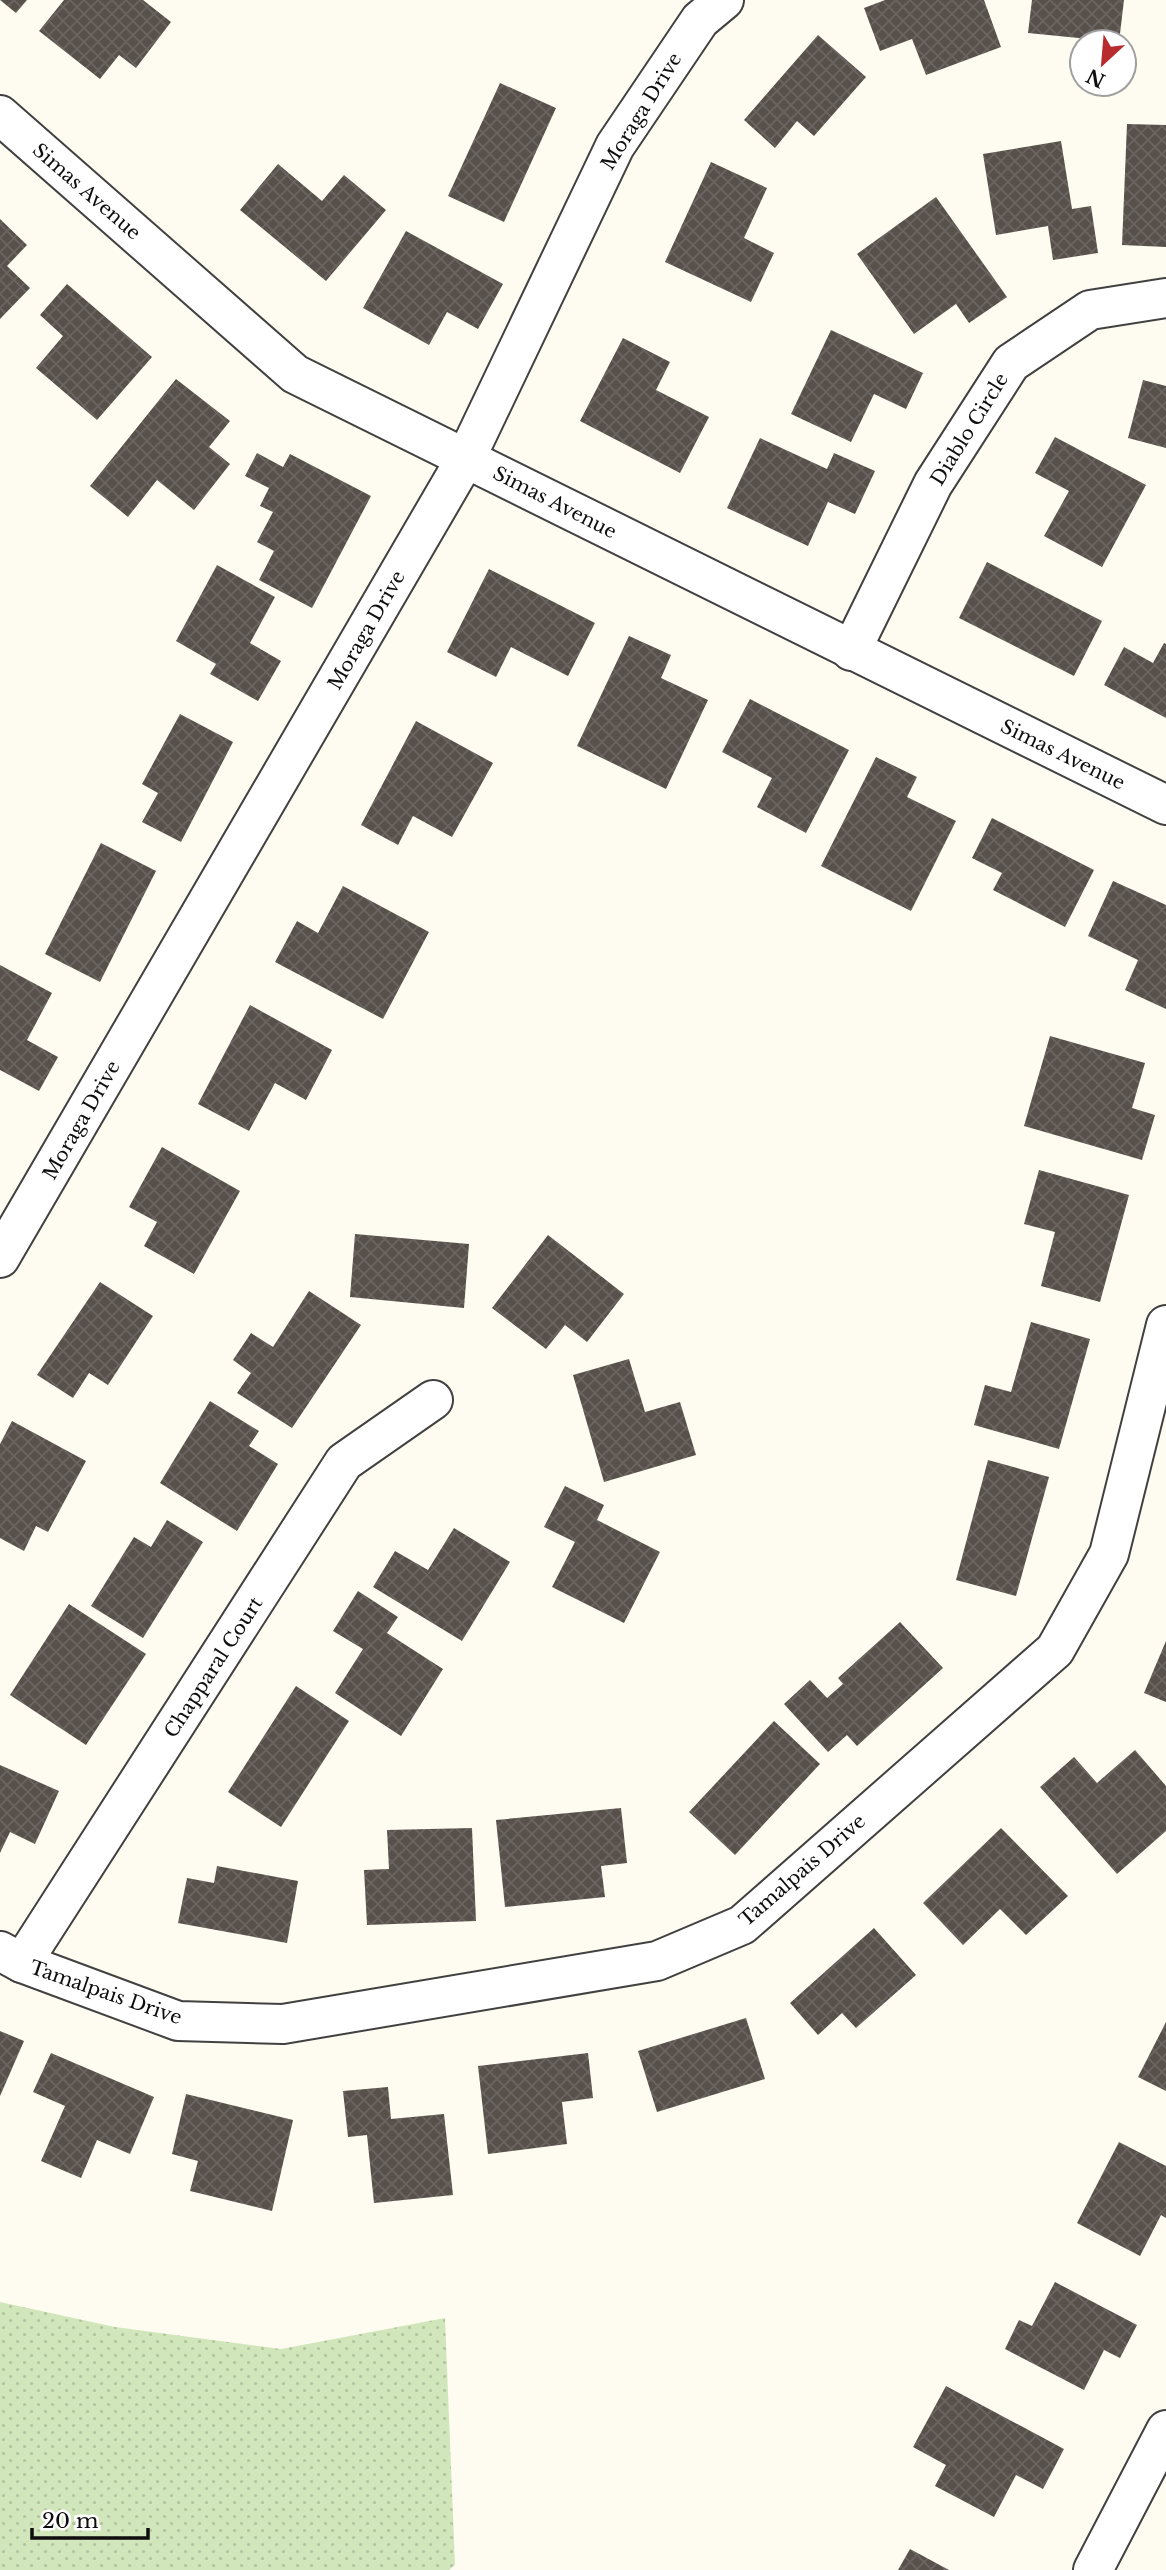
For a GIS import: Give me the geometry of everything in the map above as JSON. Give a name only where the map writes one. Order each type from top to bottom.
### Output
[{"type":"street","name":"Moraga Drive","points":[[0,1258],[466,458],[615,146],[700,20],[724,0]]},
{"type":"street","name":"Simas Avenue","points":[[0,115],[295,374],[1166,805]]},
{"type":"street","name":"Diablo Circle","points":[[851,651],[933,484],[1011,363],[1090,310],[1166,298]]},
{"type":"street","name":"Tamalpais Drive","points":[[11,1957],[178,2021],[283,2024],[657,1961],[741,1925],[1055,1650],[1109,1554],[1166,1325]]},
{"type":"street","name":"Chapparal Court","points":[[11,1957],[344,1462],[433,1400]]},
{"type":"street","points":[[1093,2570],[1166,2430]]},
{"type":"green space","points":[[0,2302],[115,2327],[281,2349],[445,2318],[455,2565],[449,2570],[0,2570]]},
{"type":"building","points":[[0,0],[27,0],[16,13]]},
{"type":"building","points":[[64,0],[143,0],[171,22],[136,68],[119,55],[100,79],[39,31]]},
{"type":"building","points":[[885,0],[984,0],[1001,47],[926,75],[912,39],[880,51],[864,8]]},
{"type":"building","points":[[1032,0],[1124,0],[1121,28],[1068,28],[1068,37],[1028,33]]},
{"type":"building","points":[[818,35],[866,77],[814,136],[797,121],[775,148],[744,120]]},
{"type":"building","points":[[500,83],[556,108],[504,222],[448,196]]},
{"type":"building","points":[[1127,124],[1166,125],[1166,247],[1122,245]]},
{"type":"building","points":[[1061,141],[1072,209],[1091,206],[1098,253],[1053,260],[1048,226],[996,235],[983,154]]},
{"type":"building","points":[[711,162],[767,188],[744,238],[774,253],[751,302],[665,262]]},
{"type":"building","points":[[278,164],[322,201],[344,175],[386,210],[326,281],[240,210]]},
{"type":"building","points":[[936,197],[1007,297],[969,323],[956,304],[914,334],[857,254]]},
{"type":"building","points":[[0,219],[27,245],[7,266],[30,288],[0,319]]},
{"type":"building","points":[[406,231],[503,284],[478,329],[447,312],[429,345],[363,308]]},
{"type":"building","points":[[67,284],[152,357],[97,420],[36,368],[63,336],[40,315]]},
{"type":"building","points":[[831,330],[923,373],[906,409],[874,394],[851,442],[791,414]]},
{"type":"building","points":[[623,338],[670,362],[656,390],[709,417],[680,473],[580,421]]},
{"type":"building","points":[[176,379],[230,421],[209,447],[230,464],[194,510],[157,480],[128,517],[90,486]]},
{"type":"building","points":[[1143,380],[1166,386],[1166,448],[1128,438]]},
{"type":"building","points":[[1055,437],[1146,485],[1102,567],[1044,536],[1069,491],[1035,473]]},
{"type":"building","points":[[760,438],[827,469],[834,453],[875,471],[855,514],[828,502],[808,546],[727,508]]},
{"type":"building","points":[[257,453],[283,467],[290,454],[371,496],[312,608],[259,580],[274,551],[257,542],[273,512],[260,506],[269,488],[245,476]]},
{"type":"building","points":[[987,562],[1102,621],[1074,676],[959,618]]},
{"type":"building","points":[[217,565],[275,597],[250,643],[281,661],[258,701],[210,674],[216,664],[176,641]]},
{"type":"building","points":[[489,569],[595,623],[568,676],[511,647],[496,677],[447,652]]},
{"type":"building","points":[[629,636],[671,655],[661,678],[708,700],[666,789],[577,746]]},
{"type":"building","points":[[1164,643],[1166,718],[1104,685],[1124,647],[1153,663]]},
{"type":"building","points":[[750,699],[849,750],[806,833],[757,807],[772,778],[722,752]]},
{"type":"building","points":[[180,714],[233,742],[181,842],[142,822],[158,793],[142,784]]},
{"type":"building","points":[[416,721],[493,763],[452,837],[413,816],[398,845],[361,825]]},
{"type":"building","points":[[876,757],[917,777],[907,797],[956,821],[911,911],[821,866]]},
{"type":"building","points":[[992,818],[1094,870],[1065,927],[993,890],[1002,873],[972,858]]},
{"type":"building","points":[[101,843],[156,871],[100,982],[45,954]]},
{"type":"building","points":[[1113,881],[1166,905],[1166,1009],[1125,990],[1138,960],[1088,936]]},
{"type":"building","points":[[343,886],[429,932],[383,1019],[275,962],[297,921],[318,933]]},
{"type":"building","points":[[0,965],[52,993],[27,1040],[58,1057],[39,1091],[0,1070]]},
{"type":"building","points":[[250,1005],[332,1050],[306,1100],[275,1083],[249,1131],[198,1104]]},
{"type":"building","points":[[1050,1036],[1145,1063],[1132,1108],[1155,1115],[1142,1160],[1024,1126]]},
{"type":"building","points":[[162,1147],[240,1191],[194,1274],[144,1246],[157,1222],[129,1207]]},
{"type":"building","points":[[1039,1170],[1129,1195],[1100,1302],[1041,1286],[1055,1232],[1024,1224]]},
{"type":"building","points":[[355,1234],[469,1244],[464,1308],[350,1297]]},
{"type":"building","points":[[548,1235],[624,1294],[587,1342],[565,1325],[546,1349],[492,1308]]},
{"type":"building","points":[[100,1282],[153,1316],[108,1385],[89,1373],[73,1398],[37,1375]]},
{"type":"building","points":[[309,1291],[361,1325],[292,1428],[237,1393],[251,1373],[233,1360],[251,1333],[273,1347]]},
{"type":"building","points":[[1031,1322],[1090,1339],[1059,1449],[974,1425],[985,1385],[1011,1392]]},
{"type":"building","points":[[629,1359],[645,1412],[680,1402],[696,1455],[604,1482],[573,1375]]},
{"type":"building","points":[[210,1401],[259,1431],[249,1446],[278,1464],[237,1531],[160,1483]]},
{"type":"building","points":[[12,1421],[86,1461],[48,1532],[36,1526],[24,1551],[0,1538],[0,1444]]},
{"type":"building","points":[[988,1460],[1049,1477],[1016,1596],[956,1580]]},
{"type":"building","points":[[565,1486],[604,1505],[597,1520],[660,1552],[624,1623],[552,1587],[575,1542],[544,1527]]},
{"type":"building","points":[[167,1520],[203,1542],[143,1638],[91,1606],[134,1537],[151,1547]]},
{"type":"building","points":[[454,1528],[510,1562],[462,1641],[373,1587],[395,1551],[428,1570]]},
{"type":"building","points":[[358,1591],[398,1617],[387,1633],[443,1669],[401,1736],[335,1693],[363,1649],[333,1631]]},
{"type":"building","points":[[69,1604],[146,1654],[86,1745],[10,1695]]},
{"type":"building","points":[[900,1622],[943,1668],[857,1746],[847,1735],[828,1752],[784,1704],[810,1680],[827,1698],[843,1684],[838,1678]]},
{"type":"building","points":[[1166,1641],[1166,1702],[1144,1693]]},
{"type":"building","points":[[296,1686],[349,1721],[281,1827],[228,1792]]},
{"type":"building","points":[[774,1721],[820,1764],[735,1855],[689,1812]]},
{"type":"building","points":[[1135,1750],[1166,1786],[1166,1831],[1117,1874],[1040,1787],[1074,1757],[1097,1783]]},
{"type":"building","points":[[0,1765],[59,1791],[35,1844],[10,1832],[0,1853]]},
{"type":"building","points":[[621,1808],[627,1863],[601,1866],[605,1897],[505,1907],[496,1820]]},
{"type":"building","points":[[472,1828],[476,1921],[367,1925],[364,1870],[389,1869],[387,1830]]},
{"type":"building","points":[[1001,1828],[1068,1896],[1026,1935],[1000,1909],[963,1945],[923,1903]]},
{"type":"building","points":[[217,1866],[298,1881],[287,1943],[178,1923],[187,1878],[214,1883]]},
{"type":"building","points":[[874,1928],[916,1975],[856,2028],[842,2013],[818,2035],[790,2003]]},
{"type":"building","points":[[746,2018],[765,2079],[657,2112],[638,2051]]},
{"type":"building","points":[[1166,2022],[1166,2091],[1138,2077]]},
{"type":"building","points":[[0,2031],[24,2041],[0,2096]]},
{"type":"building","points":[[51,2053],[154,2097],[130,2154],[97,2140],[81,2178],[41,2161],[65,2106],[33,2092]]},
{"type":"building","points":[[588,2053],[593,2098],[562,2102],[567,2144],[488,2154],[478,2066]]},
{"type":"building","points":[[388,2087],[391,2119],[444,2114],[453,2195],[374,2203],[367,2135],[348,2137],[343,2091]]},
{"type":"building","points":[[186,2094],[293,2120],[272,2211],[190,2191],[198,2161],[172,2154]]},
{"type":"building","points":[[1119,2142],[1166,2166],[1166,2218],[1161,2215],[1140,2256],[1077,2223]]},
{"type":"building","points":[[1055,2282],[1137,2325],[1120,2358],[1104,2350],[1084,2390],[1005,2349],[1019,2320],[1032,2326]]},
{"type":"building","points":[[946,2386],[1064,2449],[1043,2489],[1016,2475],[994,2517],[935,2486],[946,2465],[913,2447]]},
{"type":"building","points":[[910,2549],[949,2570],[898,2570]]}]
